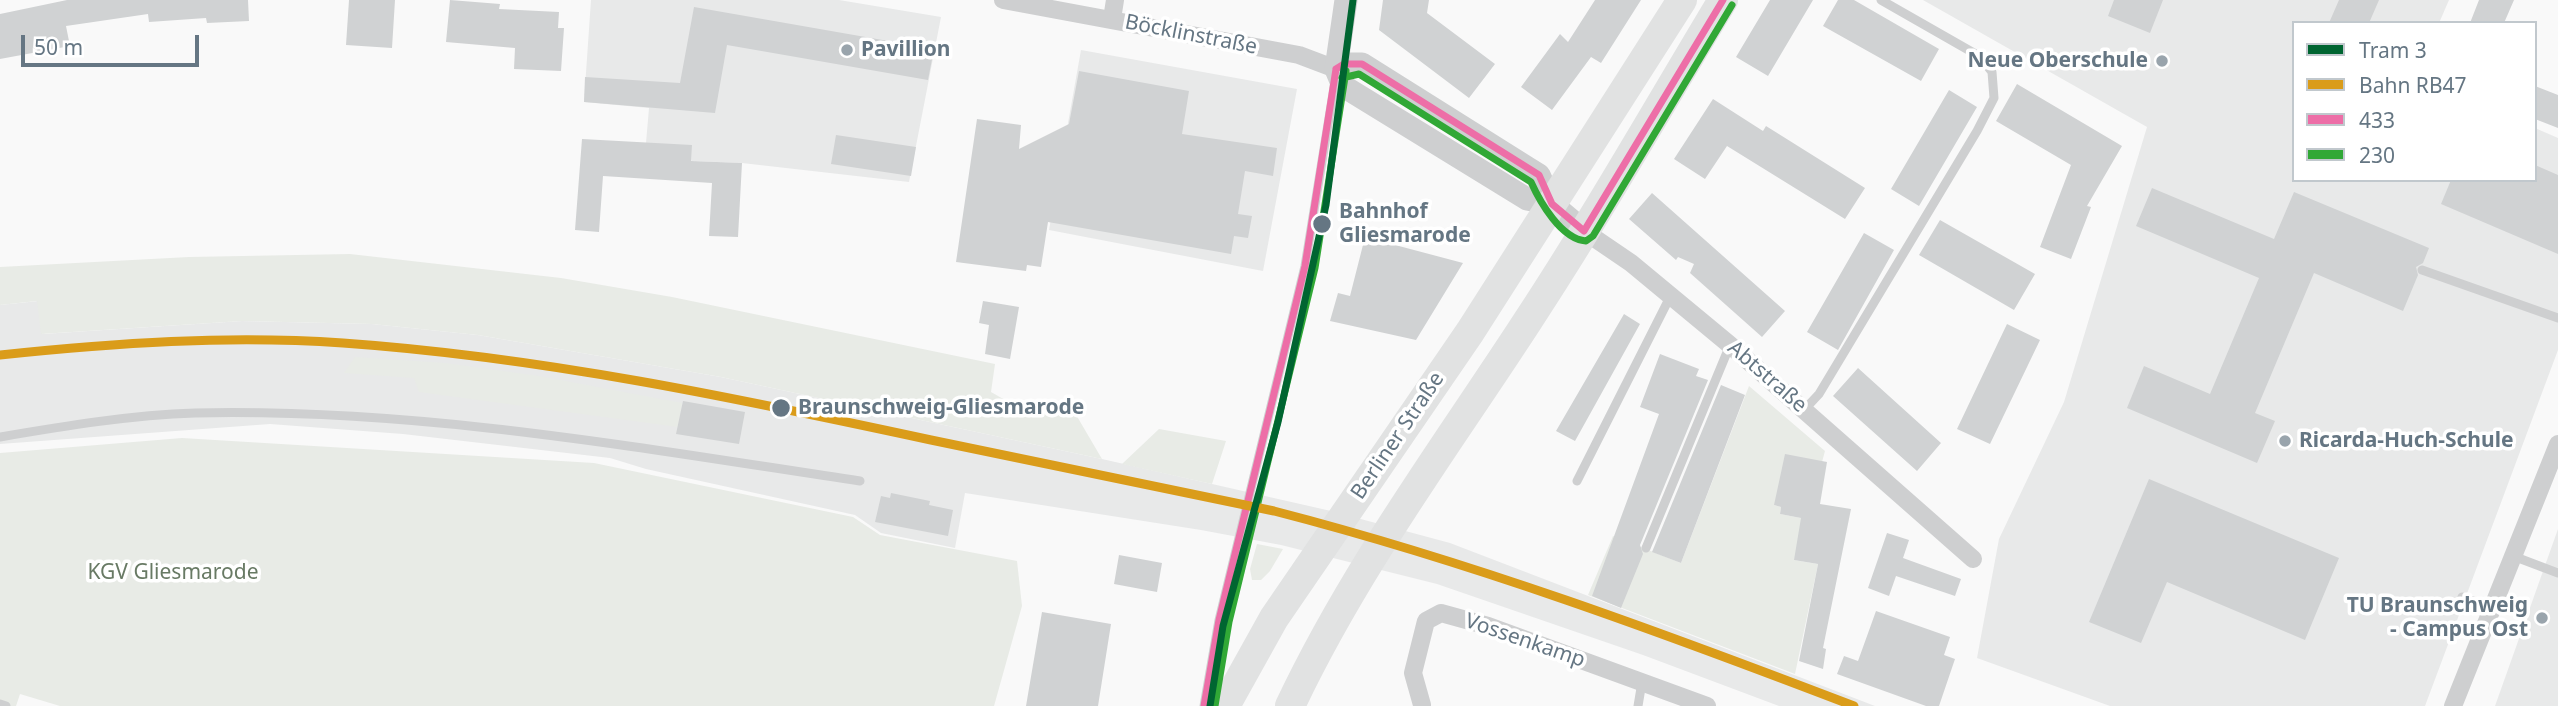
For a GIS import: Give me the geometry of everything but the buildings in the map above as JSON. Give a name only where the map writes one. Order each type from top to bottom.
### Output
[{"type":"main road","name":"Berliner Straße","points":[[1225,706],[1274,618],[1470,332],[1682,0]]},
{"type":"main road","points":[[1290,706],[1323,639],[1357,581],[1584,231],[1723,0]]},
{"type":"street","name":"Böcklinstraße","points":[[1003,0],[1299,55],[1336,69]]},
{"type":"street","points":[[1112,19],[1115,0]]},
{"type":"street","points":[[1336,69],[1346,0]]},
{"type":"street","name":"Abtstraße","points":[[1336,69],[1343,86],[1357,96],[1527,199],[1552,204],[1584,231],[1631,262],[1805,409],[1973,559]]},
{"type":"street","points":[[2453,706],[2558,444]]},
{"type":"street","name":"Vossenkamp","points":[[1422,705],[1413,673],[1426,621],[1441,613],[1488,626],[1707,706]]},
{"type":"lane","points":[[1805,409],[1833,370],[1977,131],[1994,98],[1992,72],[1979,56],[1881,0]]},
{"type":"lane","points":[[1204,706],[1219,620],[1305,265],[1336,69]]},
{"type":"lane","points":[[2422,270],[2558,318]]},
{"type":"lane","points":[[1577,481],[1671,295]]},
{"type":"lane","points":[[1646,548],[1730,345]]},
{"type":"lane","points":[[0,437],[192,413],[376,417],[589,440],[860,481]]},
{"type":"lane","points":[[2513,556],[2558,573]]},
{"type":"lane","points":[[2462,597],[2492,608]]},
{"type":"lane","points":[[1639,706],[1642,682]]},
{"type":"lane","points":[[0,704],[6,706]]},
{"type":"shaded area","points":[[591,0],[839,0],[941,17],[909,182],[742,163],[692,161],[646,143],[649,108],[584,102]]},
{"type":"shaded area","name":"Ricarda-Huch-Schule","points":[[1923,0],[2449,0],[2440,21],[2292,21],[2292,182],[2537,182],[2537,129],[2558,138],[2558,350],[2425,706],[2110,706],[1977,658],[1999,539],[2064,402],[2147,127]]},
{"type":"shaded area","points":[[1081,50],[1297,89],[1263,271],[1049,230]]},
{"type":"shaded area","points":[[38,301],[42,334],[242,321],[372,324],[478,335],[721,377],[1102,459],[1331,511],[1450,543],[1875,706],[1779,706],[1643,655],[1437,584],[1281,545],[965,493],[955,548],[881,533],[855,515],[646,469],[610,458],[403,434],[270,424],[0,444],[0,305]]},
{"type":"shaded area","name":"TU Braunschweig - Campus Ost","points":[[2558,529],[2558,706],[2495,706]]},
{"type":"green space","points":[[350,254],[561,278],[672,297],[995,364],[991,392],[1005,400],[1075,413],[1102,459],[721,377],[478,335],[372,324],[242,321],[41,334],[37,301],[0,305],[0,267],[189,257]]},
{"type":"green space","points":[[355,357],[445,363],[539,376],[682,403],[678,427],[419,392],[414,378],[344,373]]},
{"type":"green space","points":[[1749,386],[1825,451],[1822,462],[1774,505],[1781,507],[1780,514],[1823,522],[1794,560],[1818,564],[1795,674],[1588,595],[1613,536],[1681,563]]},
{"type":"green space","points":[[1159,429],[1226,441],[1212,484],[1122,464]]},
{"type":"green space","name":"KGV Gliesmarode","points":[[182,438],[594,463],[853,517],[880,535],[1017,561],[1022,606],[994,706],[60,706],[20,694],[16,706],[0,706],[0,453]]},
{"type":"green space","points":[[1257,544],[1283,549],[1270,571],[1261,580],[1252,580],[1250,569]]},
{"type":"tram line","name":"3","points":[[1210,706],[1223,626],[1278,422],[1326,205],[1353,0]]},
{"type":"rail line","name":"RB47","points":[[0,355],[214,340],[343,343],[491,358],[712,395],[1274,511],[1348,531],[1567,600],[1854,706]]},
{"type":"transit line","name":"433","points":[[1336,69],[1344,64],[1362,64],[1539,175],[1552,204],[1584,231],[1723,0]]},
{"type":"transit line","name":"230","points":[[1342,78],[1359,74],[1531,182],[1560,227],[1577,239],[1586,241],[1593,236],[1732,5]]},
{"type":"transit line","name":"433","points":[[1204,706],[1219,620],[1305,266],[1336,69]]},
{"type":"transit line","name":"230","points":[[1215,706],[1229,622],[1315,268],[1346,71]]},
{"type":"place","name":"Pavillion","points":[[847,50]]},
{"type":"place","name":"Neue Oberschule","points":[[2162,61]]},
{"type":"place","name":"Bahnhof Gliesmarode","points":[[1322,224]]},
{"type":"place","name":"Braunschweig-Gliesmarode","points":[[781,408]]},
{"type":"place","name":"Ricarda-Huch-Schule","points":[[2285,441]]},
{"type":"place","name":"TU Braunschweig - Campus Ost","points":[[2542,618]]}]
